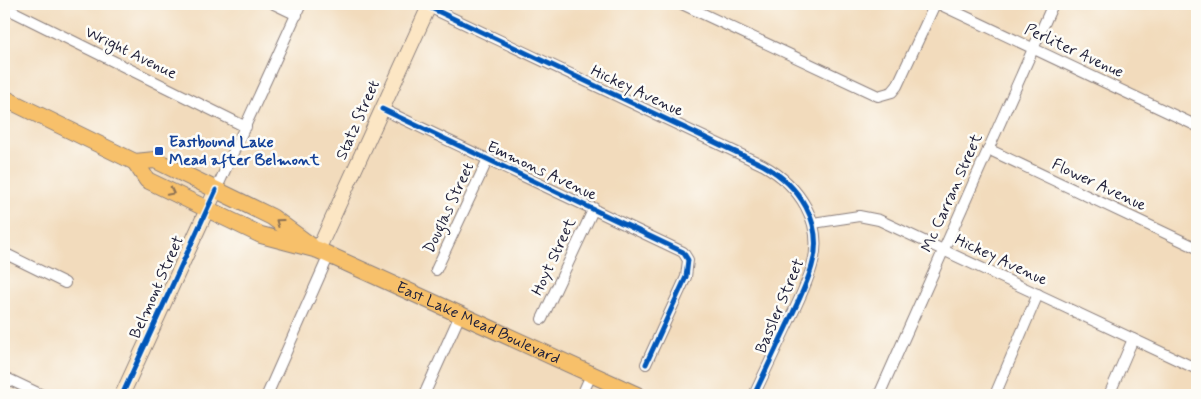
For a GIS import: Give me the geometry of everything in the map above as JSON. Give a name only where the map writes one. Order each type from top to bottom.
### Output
[{"type":"main road","name":"East Lake Mead Boulevard","points":[[4,98],[135,162],[147,180],[261,235],[323,253],[637,395]]},
{"type":"main road","name":"East Lake Mead Boulevard","points":[[135,162],[155,160],[272,217],[323,253]]},
{"type":"street","points":[[274,4],[297,14]]},
{"type":"street","name":"Belmont Street","points":[[122,395],[302,4]]},
{"type":"street","points":[[682,4],[878,96],[886,94],[897,86],[937,4]]},
{"type":"street","name":"Perliter Avenue","points":[[937,4],[1197,126]]},
{"type":"street","name":"Mc Carran Street","points":[[879,395],[1053,4]]},
{"type":"street","name":"Statz Street","points":[[267,395],[382,109],[429,5]]},
{"type":"street","name":"Hickey Avenue","points":[[429,5],[781,175],[798,193],[813,222],[859,216],[879,220],[1197,369]]},
{"type":"street","name":"Wright Avenue","points":[[4,7],[246,127]]},
{"type":"street","name":"Emmons Avenue","points":[[382,109],[594,208],[683,252],[688,260],[686,277],[646,364]]},
{"type":"street","name":"Flower Avenue","points":[[988,149],[1197,248]]},
{"type":"street","name":"Douglas Street","points":[[436,270],[488,159]]},
{"type":"street","name":"Hoyt Street","points":[[542,319],[594,208]]},
{"type":"street","name":"Bassler Street","points":[[754,395],[813,264],[815,239],[813,222]]},
{"type":"street","points":[[4,253],[65,282]]},
{"type":"street","points":[[995,395],[1038,294]]},
{"type":"street","points":[[424,395],[460,315]]},
{"type":"street","points":[[1109,395],[1133,339]]},
{"type":"street","points":[[582,395],[591,375]]},
{"type":"street","points":[[4,377],[42,395]]},
{"type":"cycle path","points":[[429,7],[763,165],[776,173],[798,194],[812,220],[815,235],[812,266],[799,300],[754,395]]},
{"type":"cycle path","points":[[382,109],[683,252],[688,260],[686,277],[646,364]]},
{"type":"cycle path","points":[[122,395],[216,190]]},
{"type":"place","name":"Eastbound Lake Mead after Belmont","points":[[159,151]]}]
